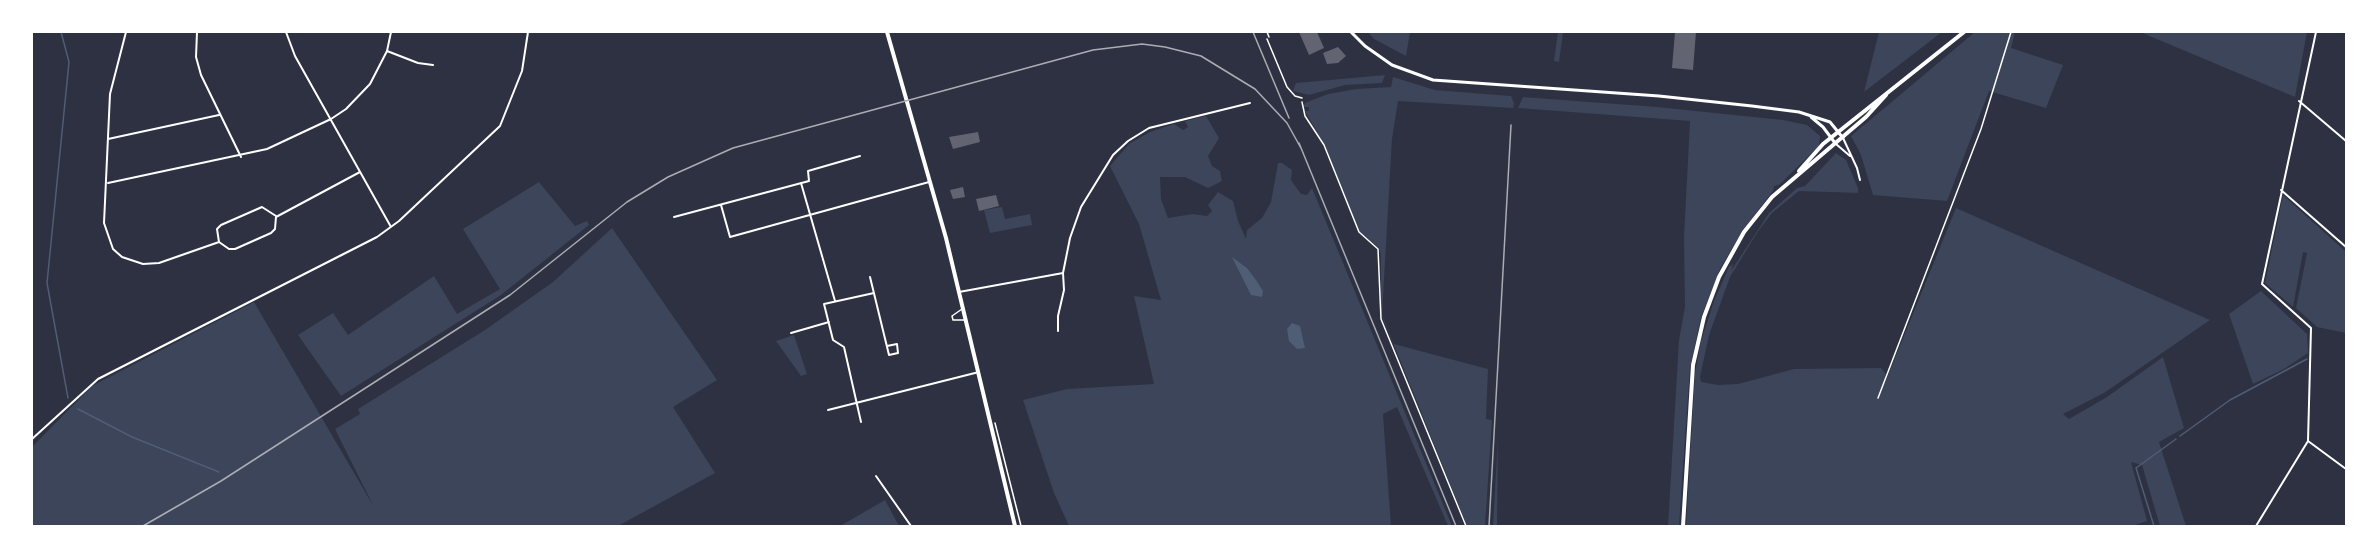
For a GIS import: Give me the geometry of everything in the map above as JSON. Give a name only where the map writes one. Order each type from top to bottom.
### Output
[{"type":"main road","points":[[887,32],[931,181],[1015,526]]},
{"type":"main road","points":[[1797,174],[1813,152],[1830,137],[1964,32]]},
{"type":"main road","points":[[1683,526],[1692,376],[1704,317],[1719,277],[1744,232],[1772,197],[1843,138],[1886,95]]},
{"type":"street","points":[[126,32],[110,94],[108,183],[104,223],[113,249],[122,257],[143,264],[159,263],[219,242]]},
{"type":"street","points":[[197,32],[196,57],[201,75],[241,157]]},
{"type":"street","points":[[286,32],[295,56],[392,228]]},
{"type":"street","points":[[108,183],[267,150],[331,119],[346,109],[370,84],[387,51],[391,32]]},
{"type":"street","points":[[32,439],[98,379],[392,228],[500,126],[522,71],[528,32]]},
{"type":"street","points":[[1351,32],[1377,56],[1408,73],[1433,80],[1659,96],[1752,106],[1810,116],[1830,122],[1838,131],[1860,180]]},
{"type":"street","points":[[2256,526],[2308,441],[2311,328],[2262,284],[2316,32]]},
{"type":"street","points":[[387,51],[418,63],[433,65]]},
{"type":"street","points":[[2300,100],[2346,141]]},
{"type":"street","points":[[1058,331],[1058,316],[1064,290],[1063,273],[1081,207],[1113,155],[1128,141],[1149,128],[1250,103]]},
{"type":"street","points":[[108,139],[219,115]]},
{"type":"street","points":[[1810,116],[1850,156]]},
{"type":"street","points":[[674,217],[809,181],[808,171],[860,156]]},
{"type":"street","points":[[276,217],[360,172]]},
{"type":"street","points":[[721,205],[730,237],[931,181]]},
{"type":"street","points":[[801,183],[835,302]]},
{"type":"street","points":[[2281,190],[2346,248]]},
{"type":"street","points":[[262,207],[276,217],[271,233],[235,249],[229,249],[219,242],[217,229],[248,212],[262,207]]},
{"type":"street","points":[[959,292],[1063,273]]},
{"type":"street","points":[[870,277],[887,346]]},
{"type":"street","points":[[861,422],[844,347],[833,340],[824,304],[874,293]]},
{"type":"street","points":[[791,333],[829,322]]},
{"type":"street","points":[[828,410],[979,372]]},
{"type":"street","points":[[2308,441],[2346,469]]},
{"type":"street","points":[[876,476],[911,526]]},
{"type":"lane","points":[[1267,39],[1287,87],[1295,96],[1302,99]]},
{"type":"lane","points":[[963,309],[956,311],[953,320],[966,320]]},
{"type":"path","points":[[1878,398],[1980,129],[2011,32]]},
{"type":"path","points":[[1302,99],[1305,116],[1324,145],[1359,232],[1378,249],[1382,319],[1466,526]]},
{"type":"shaded area","points":[[1368,32],[1410,32],[1406,56],[1374,39]]},
{"type":"shaded area","points":[[1558,32],[1563,32],[1559,62],[1554,61]]},
{"type":"shaded area","points":[[1879,32],[1942,32],[1864,92]]},
{"type":"shaded area","points":[[1975,32],[2015,32],[2011,48],[2063,65],[2046,108],[1989,91],[1947,201],[1873,195],[1861,155],[1851,136]]},
{"type":"shaded area","points":[[2140,32],[2307,32],[2295,97]]},
{"type":"shaded area","points":[[1385,75],[1382,83],[1345,85],[1309,95],[1293,91],[1296,83]]},
{"type":"shaded area","points":[[1393,77],[1435,90],[1511,96],[1514,103],[1513,108],[1398,101],[1392,139],[1382,314],[1394,344],[1488,369],[1486,419],[1492,420],[1485,526],[1467,526],[1381,313],[1379,248],[1359,231],[1325,146],[1305,111],[1309,111],[1309,107],[1304,107],[1305,103],[1328,94],[1356,89],[1391,87]]},
{"type":"shaded area","points":[[1523,97],[1657,107],[1783,120],[1807,125],[1820,136],[1819,146],[1779,185],[1774,186],[1773,191],[1742,231],[1720,269],[1701,317],[1690,368],[1679,526],[1668,526],[1679,340],[1685,307],[1684,237],[1690,121],[1518,108]]},
{"type":"shaded area","points":[[1206,116],[1219,138],[1208,156],[1212,166],[1220,171],[1222,181],[1208,188],[1185,177],[1160,177],[1161,199],[1168,218],[1193,214],[1207,216],[1212,211],[1208,205],[1218,192],[1233,201],[1246,239],[1247,230],[1262,218],[1271,202],[1278,163],[1292,170],[1291,180],[1301,194],[1307,195],[1312,188],[1452,526],[1448,526],[1397,407],[1383,414],[1391,526],[1069,526],[1054,493],[1023,400],[1067,389],[1154,384],[1134,296],[1161,300],[1139,224],[1110,166],[1129,144],[1150,132],[1174,124],[1183,130],[1188,127],[1185,121]]},
{"type":"shaded area","points":[[1836,153],[1846,160],[1858,193],[1799,191],[1772,213],[1730,277],[1709,335],[1700,377],[1701,382],[1718,385],[1738,384],[1794,369],[1881,368],[1886,374],[1884,385],[1956,208],[2210,320],[2104,393],[2063,414],[2069,419],[2107,397],[2163,357],[2184,428],[2159,442],[2186,526],[2160,526],[2142,465],[2131,462],[2147,521],[2132,526],[1686,526],[1695,373],[1701,341],[1714,301],[1729,267],[1733,264],[1731,271],[1769,213],[1797,188],[1805,186]]},
{"type":"shaded area","points":[[539,182],[575,226],[587,221],[589,225],[501,295],[341,396],[298,335],[333,313],[348,335],[434,276],[457,314],[500,289],[463,229]]},
{"type":"shaded area","points":[[2283,195],[2346,252],[2346,333],[2317,327],[2296,308],[2307,253],[2303,252],[2293,307],[2265,283]]},
{"type":"shaded area","points":[[1002,207],[1005,219],[1030,214],[1032,225],[990,233],[984,210]]},
{"type":"shaded area","points":[[612,228],[717,380],[673,407],[715,473],[618,526],[32,526],[32,447],[92,386],[254,302],[374,507],[335,429],[360,414],[358,409],[485,330],[553,282]]},
{"type":"shaded area","points":[[1232,257],[1247,268],[1256,280],[1263,291],[1262,297],[1251,295]]},
{"type":"shaded area","points":[[2261,291],[2307,334],[2308,353],[2284,369],[2253,384],[2229,314]]},
{"type":"shaded area","points":[[1292,323],[1300,326],[1305,348],[1297,349],[1289,341],[1287,329]]},
{"type":"shaded area","points":[[794,335],[807,374],[801,376],[776,341]]},
{"type":"shaded area","points":[[1498,438],[1497,526],[1493,526]]},
{"type":"shaded area","points":[[885,500],[899,526],[840,526]]},
{"type":"building","points":[[1299,32],[1317,32],[1324,48],[1309,55]]},
{"type":"building","points":[[1675,32],[1696,32],[1693,70],[1672,68]]},
{"type":"building","points":[[1338,47],[1346,56],[1338,63],[1327,64],[1323,53]]},
{"type":"building","points":[[978,132],[980,142],[953,149],[949,137]]},
{"type":"building","points":[[963,187],[965,197],[953,199],[950,190]]},
{"type":"building","points":[[996,195],[999,206],[979,211],[976,199]]},
{"type":"waterway","points":[[61,32],[69,62],[47,283],[68,398]]},
{"type":"waterway","points":[[2180,436],[2230,400],[2307,359]]},
{"type":"waterway","points":[[78,409],[132,437],[219,472]]},
{"type":"waterway","points":[[2154,526],[2136,468],[2176,439]]},
{"type":"railway","points":[[1253,32],[1289,118]]},
{"type":"railway","points":[[143,526],[221,481],[510,295],[627,202],[668,177],[733,148],[1093,50],[1142,44],[1201,56],[1255,89],[1287,123],[1302,150]]},
{"type":"railway","points":[[1489,526],[1511,125]]},
{"type":"railway","points":[[1299,143],[1456,526]]}]
